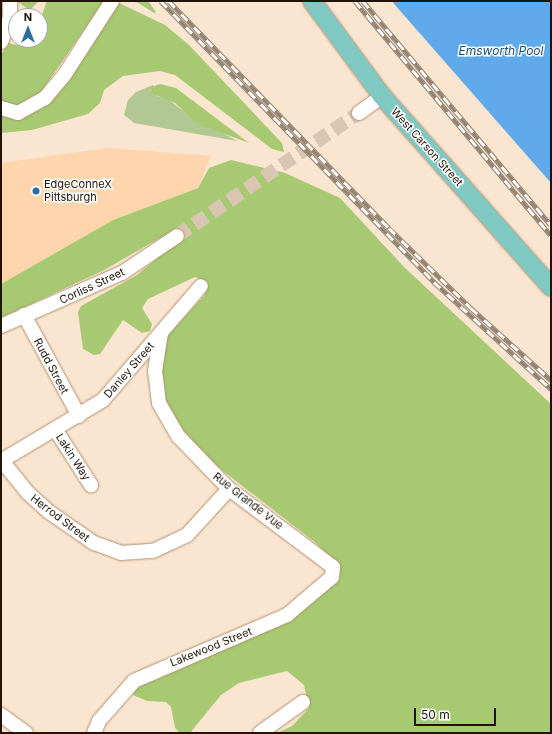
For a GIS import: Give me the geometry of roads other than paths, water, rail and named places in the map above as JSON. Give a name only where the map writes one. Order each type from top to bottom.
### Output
[{"type":"main road","name":"West Carson Street","points":[[312,1],[382,96],[551,287]]},
{"type":"street","points":[[1,42],[10,17],[10,1]]},
{"type":"street","points":[[1,108],[18,113],[45,98],[65,74],[112,1]]},
{"type":"street","points":[[359,113],[382,96]]},
{"type":"street","name":"Corliss Street","points":[[1,326],[122,274],[177,236]]},
{"type":"street","name":"Danley Street","points":[[1,461],[103,400],[201,286]]},
{"type":"street","name":"Rudd Street","points":[[24,315],[78,416]]},
{"type":"street","name":"Rue Grande Vue","points":[[161,334],[154,371],[160,403],[178,436],[229,489],[334,567]]},
{"type":"street","name":"Lakin Way","points":[[55,429],[91,485]]},
{"type":"street","name":"Herrod Street","points":[[1,461],[28,494],[79,534],[109,550],[132,553],[153,551],[187,535],[229,489]]},
{"type":"street","name":"Lakewood Street","points":[[94,733],[99,720],[134,681],[287,614],[332,577],[334,567]]},
{"type":"street","points":[[260,733],[303,702]]},
{"type":"street","points":[[1,715],[26,733]]},
{"type":"water","name":"Emsworth Pool","points":[[392,1],[551,1],[551,183],[395,5]]},
{"type":"tunnel","points":[[177,236],[359,113]]},
{"type":"railway","points":[[161,1],[434,282],[551,389]]},
{"type":"railway","points":[[169,1],[389,228],[471,308],[551,380]]},
{"type":"railway","points":[[355,1],[551,235]]},
{"type":"railway","points":[[363,1],[551,225]]},
{"type":"place","name":"EdgeConneX Pittsburgh","points":[[36,191]]}]
